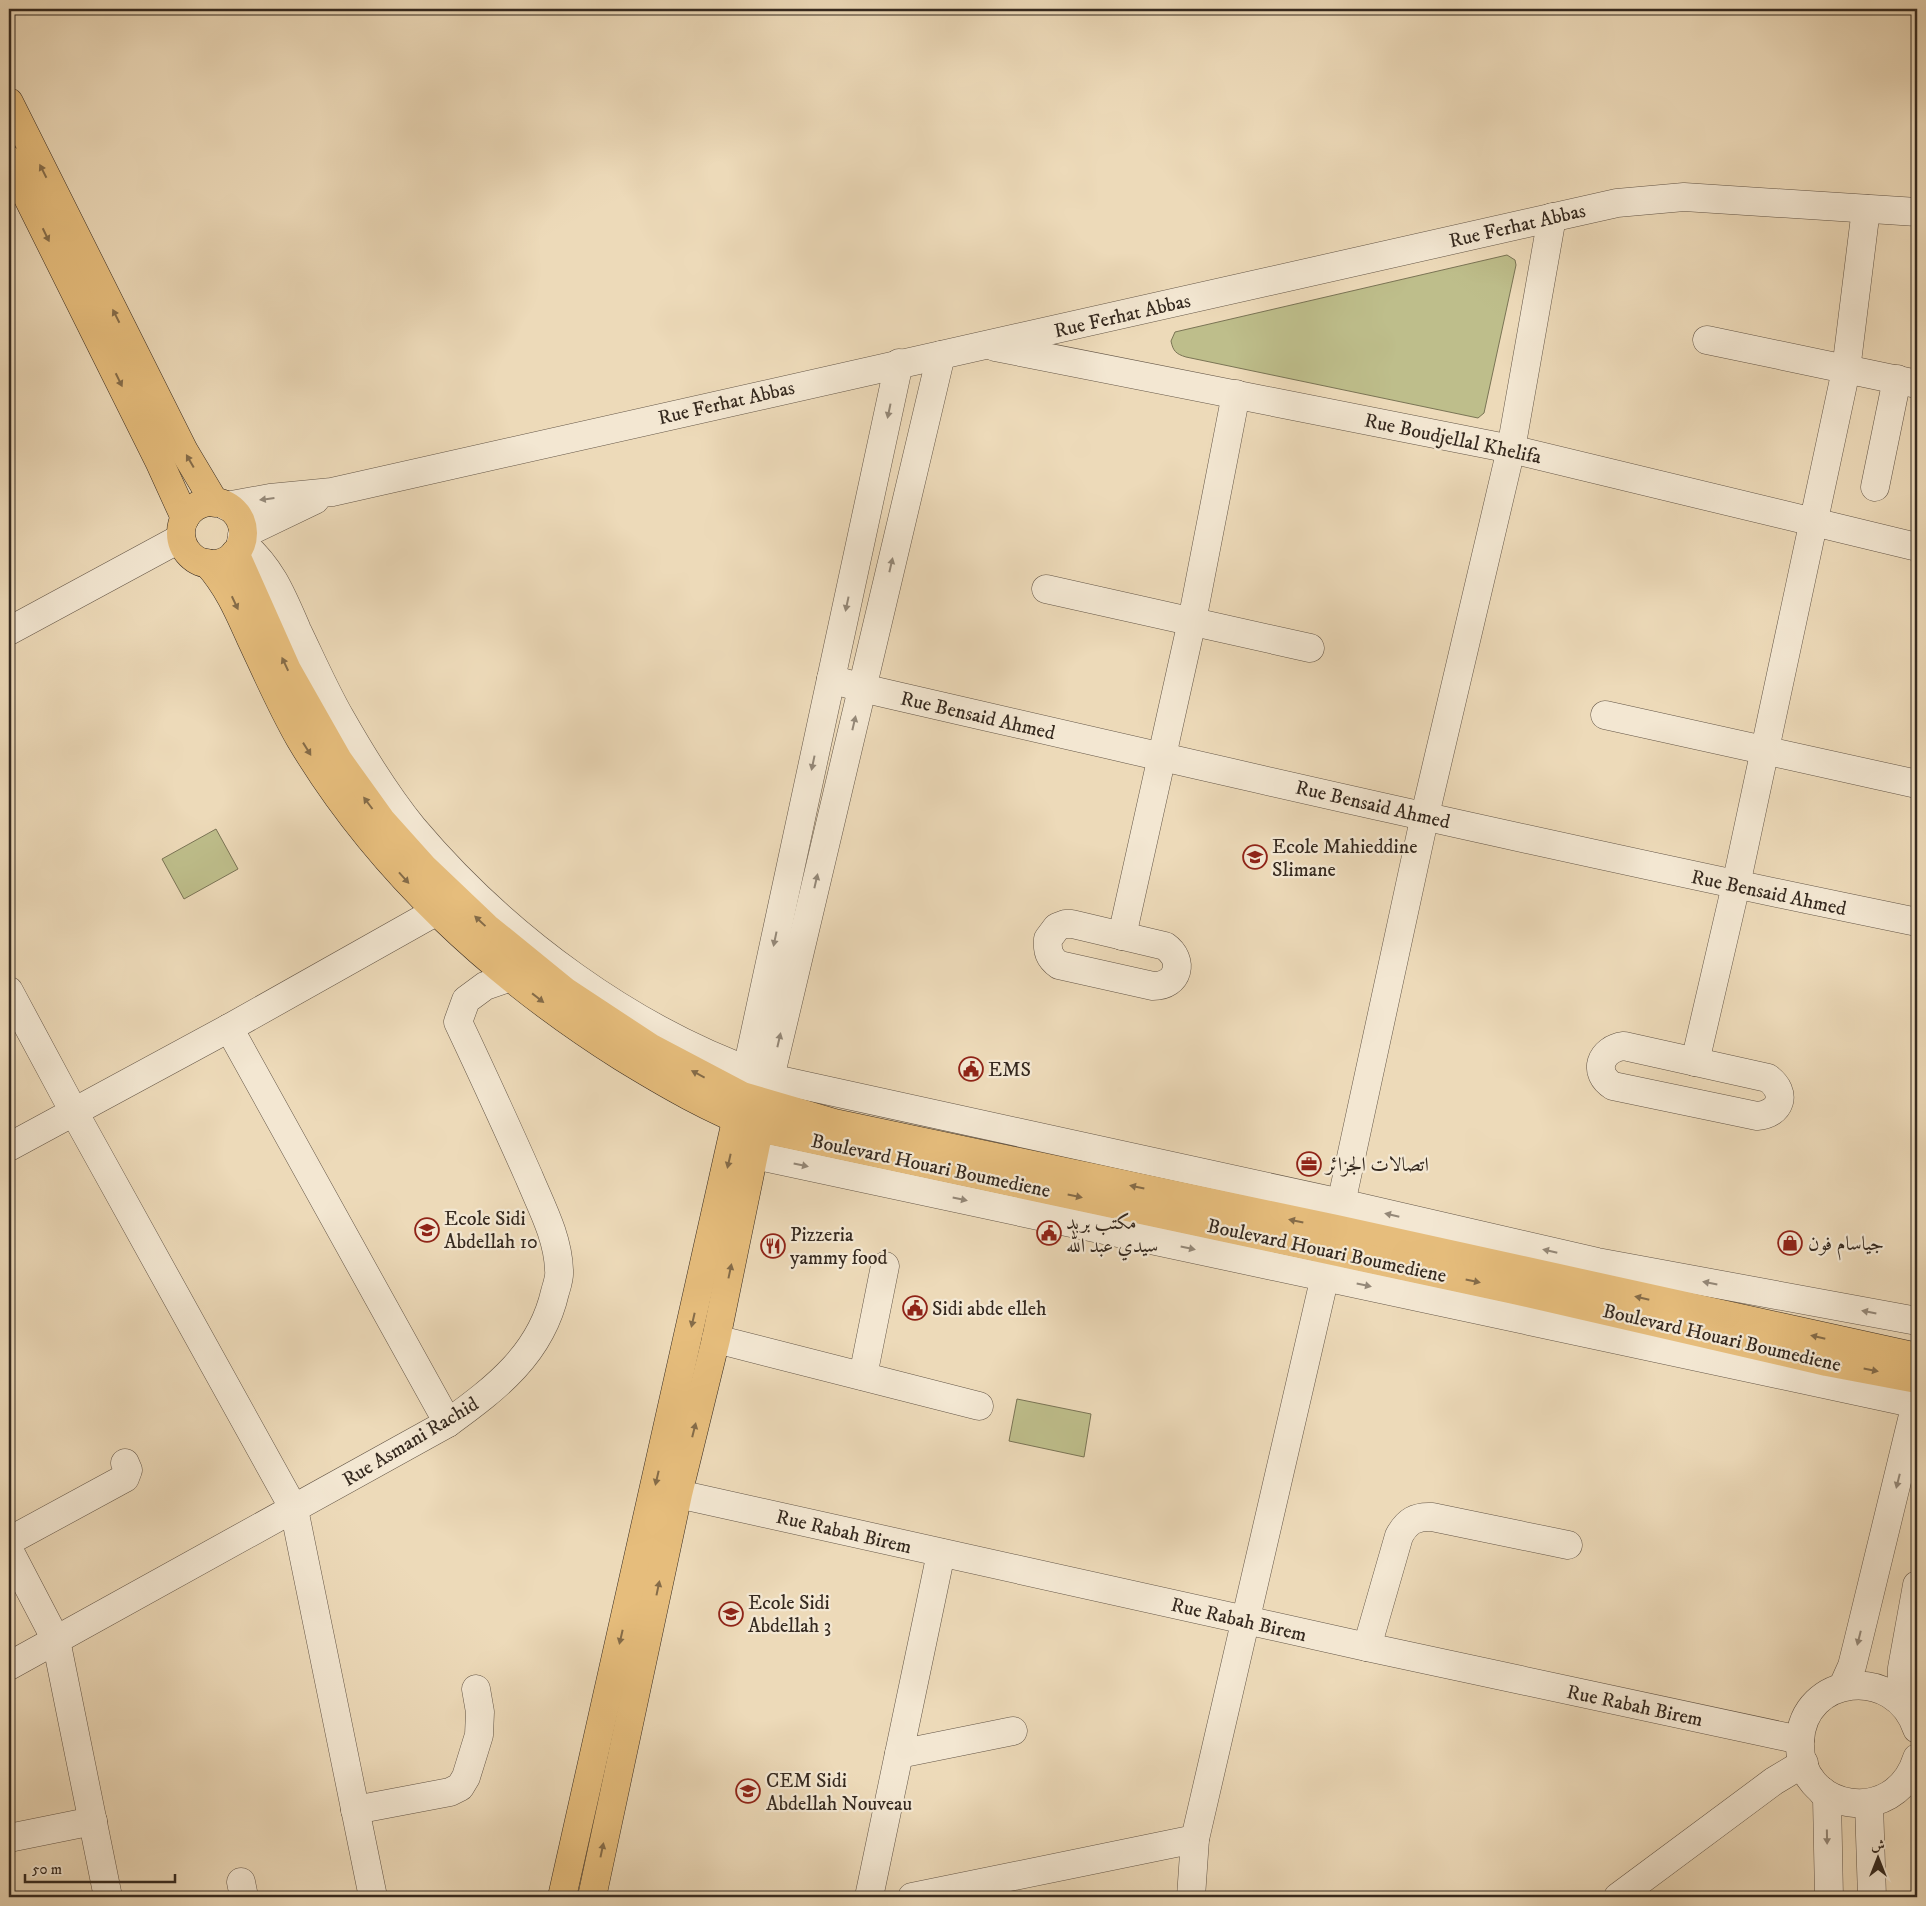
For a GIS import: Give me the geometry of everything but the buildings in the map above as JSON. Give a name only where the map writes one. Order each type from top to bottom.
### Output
[{"type":"main road","points":[[9,102],[184,450],[221,504],[234,511],[239,518],[242,526],[240,544],[287,670],[333,752],[381,820],[425,870],[486,927],[566,992],[651,1048],[753,1100]]},
{"type":"main road","points":[[9,160],[159,462],[183,528],[184,547],[198,561],[207,563],[223,562],[240,544]]},
{"type":"main road","points":[[183,528],[192,509],[203,504],[221,504]]},
{"type":"main road","points":[[207,563],[228,590],[282,706],[320,770],[380,851],[437,911],[511,977],[553,1010],[604,1045],[689,1096],[753,1100]]},
{"type":"main road","points":[[592,1897],[678,1494],[716,1339],[754,1155],[753,1100]]},
{"type":"main road","points":[[562,1897],[753,1100]]},
{"type":"main road","name":"Boulevard Houari Boumediene","points":[[753,1100],[1917,1358]]},
{"type":"main road","name":"Boulevard Houari Boumediene","points":[[1336,1228],[1827,1362],[1917,1397]]},
{"type":"street","name":"Rue Ferhat Abbas","points":[[221,504],[332,492],[1617,203],[1684,197],[1917,212]]},
{"type":"street","points":[[1694,1062],[1736,885],[1846,370],[1866,209]]},
{"type":"street","points":[[1191,1897],[1195,1839],[1325,1277],[1425,815],[1511,448],[1552,217]]},
{"type":"street","points":[[1707,340],[1907,381],[1875,487]]},
{"type":"street","name":"Rue Boudjellal Khelifa","points":[[986,345],[1511,448],[1917,546]]},
{"type":"street","points":[[753,1100],[862,688],[941,355]]},
{"type":"street","points":[[753,1100],[831,679],[899,363]]},
{"type":"street","points":[[1122,936],[1192,621],[1236,394]]},
{"type":"street","name":"Rue Ferhat Abbas","points":[[240,544],[332,492]]},
{"type":"street","points":[[9,630],[183,528]]},
{"type":"street","points":[[1046,589],[1310,648]]},
{"type":"street","name":"Rue Bensaid Ahmed","points":[[831,679],[862,688],[1162,757],[1736,885],[1917,922]]},
{"type":"street","points":[[1605,715],[1917,784]]},
{"type":"street","points":[[9,1147],[229,1028],[437,911]]},
{"type":"street","name":"Rue Asmani Rachid","points":[[9,1666],[448,1423],[492,1391],[522,1361],[552,1306],[560,1271],[555,1243],[546,1216],[458,1022],[466,1000],[486,986],[511,977]]},
{"type":"street","points":[[12,1006],[74,1112],[294,1509],[373,1897]]},
{"type":"street","points":[[229,1028],[315,1162],[448,1423]]},
{"type":"street","points":[[1624,1046],[1694,1062],[1768,1078],[1779,1090],[1778,1106],[1765,1116],[1757,1116],[1613,1086],[1608,1083],[1601,1071],[1604,1057],[1609,1051],[1616,1047],[1624,1046]]},
{"type":"street","points":[[753,1100],[1336,1228],[1596,1262],[1917,1321]]},
{"type":"street","points":[[754,1155],[1325,1277],[1917,1397],[1852,1666],[1843,1686]]},
{"type":"street","points":[[863,1376],[885,1266]]},
{"type":"street","points":[[716,1339],[979,1406]]},
{"type":"street","points":[[9,1541],[125,1478],[128,1470],[125,1463]]},
{"type":"street","name":"Rue Rabah Birem","points":[[678,1494],[1367,1647],[1802,1752]]},
{"type":"street","points":[[1367,1647],[1399,1536],[1404,1527],[1412,1520],[1422,1516],[1432,1517],[1568,1545]]},
{"type":"street","points":[[9,1550],[56,1640],[108,1897]]},
{"type":"street","points":[[869,1897],[942,1553]]},
{"type":"street","points":[[1901,1701],[1902,1668],[1917,1586]]},
{"type":"street","points":[[1917,1729],[1912,1715],[1901,1701],[1891,1694],[1877,1688],[1862,1685],[1843,1686],[1820,1700],[1810,1711],[1804,1725],[1802,1752],[1812,1780],[1822,1790],[1846,1802],[1869,1804],[1886,1798],[1898,1790],[1907,1780],[1917,1758]]},
{"type":"street","points":[[355,1810],[450,1792],[460,1787],[466,1777],[479,1735],[480,1712],[476,1690]]},
{"type":"street","points":[[899,1754],[1013,1731]]},
{"type":"street","points":[[1618,1897],[1774,1781],[1802,1752]]},
{"type":"street","points":[[1822,1790],[1827,1798],[1829,1897]]},
{"type":"street","points":[[1869,1804],[1872,1897]]},
{"type":"street","points":[[9,1838],[93,1821]]},
{"type":"street","points":[[912,1897],[1195,1839]]},
{"type":"green space","points":[[1507,255],[1515,260],[1516,265],[1484,413],[1478,418],[1186,357],[1174,350],[1171,341],[1175,332]]},
{"type":"green space","points":[[216,829],[238,869],[184,899],[162,859]]},
{"type":"green space","points":[[1017,1399],[1091,1414],[1084,1457],[1009,1441]]},
{"type":"place","name":"Ecole Mahieddine Slimane","points":[[1255,857]]},
{"type":"place","name":"EMS","points":[[971,1069]]},
{"type":"place","name":"اتصالات الجزائر","points":[[1309,1164]]},
{"type":"place","name":"Ecole Sidi Abdellah 10","points":[[427,1230]]},
{"type":"place","name":"مكتب بريد سيدي عبد الله","points":[[1049,1233]]},
{"type":"place","name":"جياسام فون","points":[[1790,1243]]},
{"type":"place","name":"Pizzeria yammy food","points":[[773,1246]]},
{"type":"place","name":"Sidi abde elleh","points":[[915,1308]]},
{"type":"place","name":"Ecole Sidi Abdellah 3","points":[[731,1614]]},
{"type":"place","name":"CEM Sidi Abdellah Nouveau","points":[[748,1791]]}]
